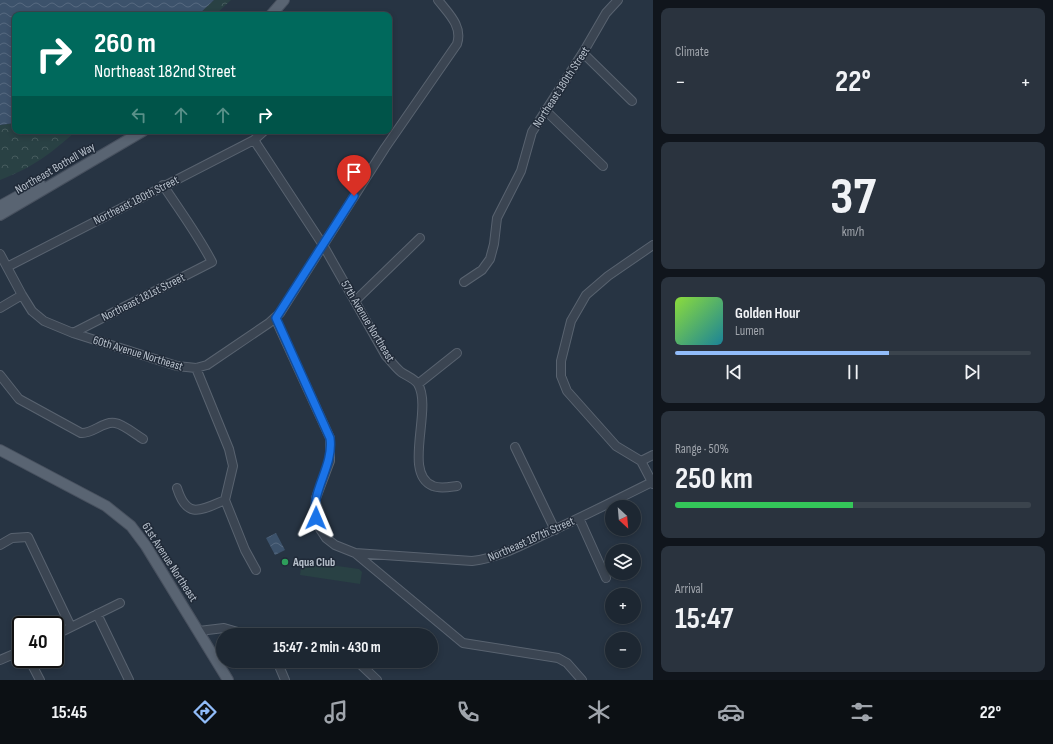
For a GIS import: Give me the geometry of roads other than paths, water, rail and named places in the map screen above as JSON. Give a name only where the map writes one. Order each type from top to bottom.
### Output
[{"type":"main road","points":[[275,12],[286,0]]},
{"type":"main road","points":[[280,12],[286,0]]},
{"type":"main road","name":"Northeast Bothell Way","points":[[0,206],[127,134]]},
{"type":"main road","name":"Northeast Bothell Way","points":[[0,215],[138,134]]},
{"type":"main road","name":"61st Avenue Northeast","points":[[0,450],[106,506],[131,526],[146,546],[228,680]]},
{"type":"street","points":[[196,368],[220,357],[276,318],[413,106],[457,44],[460,36],[457,25],[438,0]]},
{"type":"street","name":"Northeast 180th Street","points":[[464,282],[482,270],[490,259],[494,244],[497,218],[521,171],[532,132],[583,53],[606,13],[618,0]]},
{"type":"street","points":[[583,53],[632,101]]},
{"type":"street","points":[[545,110],[604,166]]},
{"type":"street","name":"Northeast 180th Street","points":[[7,267],[163,185],[254,140],[261,134]]},
{"type":"street","name":"57th Avenue Northeast","points":[[254,140],[323,244],[386,356],[399,370],[418,384]]},
{"type":"street","name":"Northeast 181st Street","points":[[73,333],[212,262],[202,241],[163,185]]},
{"type":"street","points":[[355,301],[420,238]]},
{"type":"street","points":[[652,483],[641,461],[616,446],[568,392],[561,376],[561,361],[571,321],[579,305],[597,285],[653,245]]},
{"type":"street","name":"60th Avenue Northeast","points":[[0,254],[32,311],[44,321],[73,333],[177,366],[196,368],[229,449],[233,466],[225,500]]},
{"type":"street","points":[[0,308],[22,295]]},
{"type":"street","points":[[276,318],[330,438],[331,454],[316,498],[316,518],[326,538],[335,545],[355,552],[463,643],[558,658],[567,662],[582,680]]},
{"type":"street","points":[[457,353],[418,384],[423,404],[418,463],[422,475],[431,485],[442,488],[457,486]]},
{"type":"street","points":[[0,375],[19,399],[81,433],[87,433],[109,423],[116,423],[143,439]]},
{"type":"street","points":[[515,447],[555,530]]},
{"type":"street","points":[[641,461],[653,455]]},
{"type":"street","name":"Northeast 187th Street","points":[[355,552],[472,561],[486,560],[555,530],[652,483]]},
{"type":"street","points":[[177,488],[181,502],[193,509],[201,510],[225,500],[245,550],[256,570]]},
{"type":"street","points":[[578,518],[605,576]]},
{"type":"street","points":[[0,545],[12,538],[28,536],[71,627]]},
{"type":"street","points":[[64,630],[120,603]]},
{"type":"street","points":[[97,614],[129,680]]},
{"type":"street","points":[[198,631],[216,629]]},
{"type":"street","points":[[0,660],[12,655]]},
{"type":"street","points":[[34,668],[40,680]]},
{"type":"street","points":[[280,668],[285,680]]},
{"type":"street","points":[[364,668],[377,680]]},
{"type":"water","points":[[0,0],[214,0],[201,12],[12,12],[12,123],[0,125]]},
{"type":"water","points":[[276,533],[285,550],[275,555],[266,538]]},
{"type":"place","name":"Aqua Club","points":[[285,562]]}]
